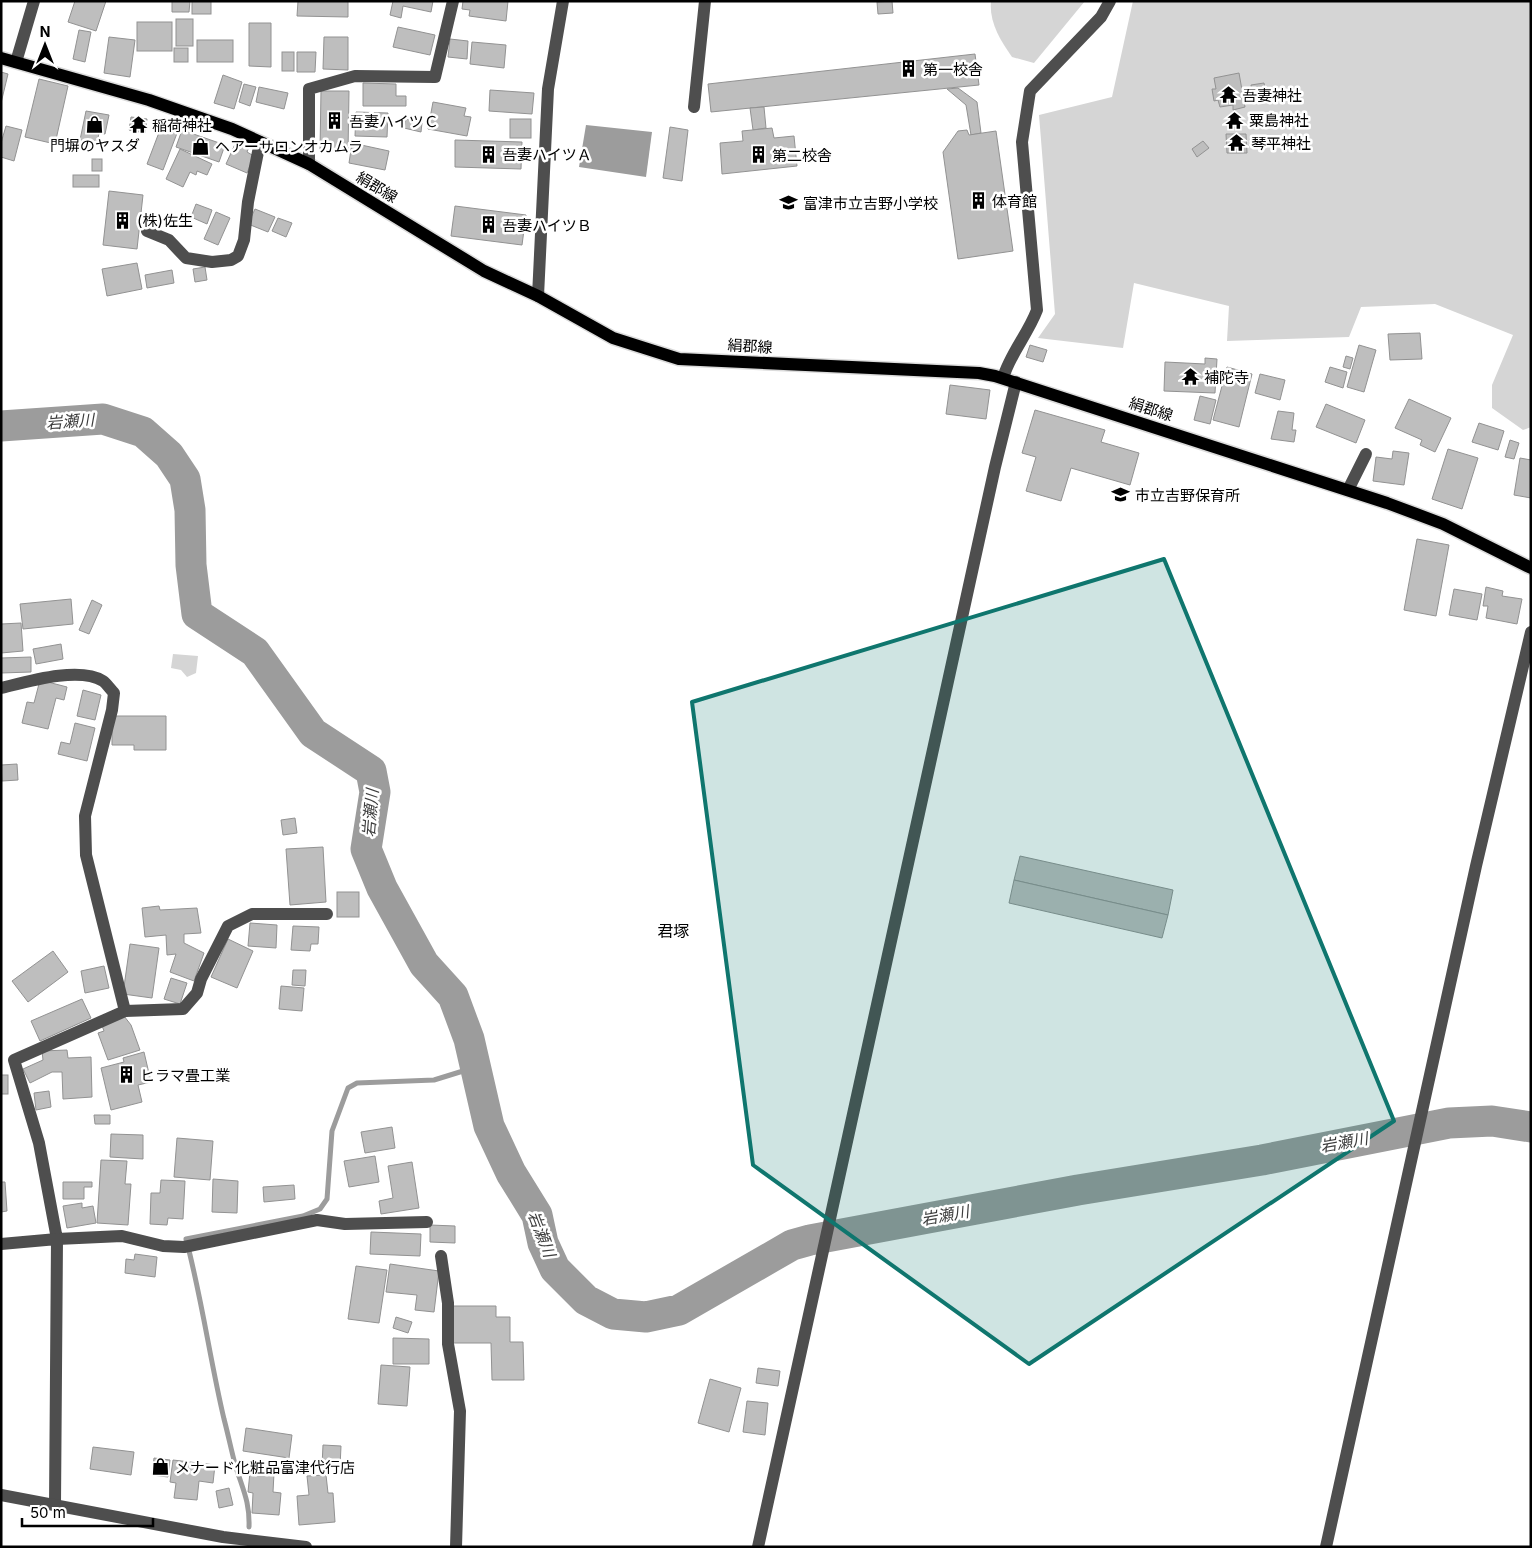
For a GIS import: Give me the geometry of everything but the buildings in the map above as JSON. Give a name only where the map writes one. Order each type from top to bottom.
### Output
[{"type":"main road","name":"絹郡線","points":[[1,58],[149,100],[232,129],[308,164],[484,271],[538,296],[613,338],[679,359],[979,373],[1003,378],[1348,490],[1443,524],[1531,568]]},
{"type":"street","points":[[16,62],[34,1]]},
{"type":"street","points":[[308,164],[308,89],[355,76],[435,77],[453,1]]},
{"type":"street","points":[[538,296],[548,88],[563,1]]},
{"type":"street","points":[[694,107],[705,1]]},
{"type":"street","points":[[1003,378],[1010,359],[1030,328],[1037,310],[1022,142],[1030,91],[1101,16],[1110,1]]},
{"type":"street","points":[[146,231],[169,240],[186,258],[212,262],[231,260],[238,256],[244,240],[248,202],[260,142]]},
{"type":"street","points":[[758,1547],[828,1220],[993,476],[1016,382]]},
{"type":"street","points":[[1348,490],[1366,454]]},
{"type":"street","points":[[1326,1547],[1424,1110],[1476,866],[1531,632]]},
{"type":"street","points":[[1,688],[41,678],[75,675],[102,681],[114,693],[112,710],[85,816],[86,855],[124,1011]]},
{"type":"street","points":[[56,1505],[57,1239],[39,1144],[14,1060],[124,1011],[183,1008],[197,992],[228,926],[252,914],[327,914]]},
{"type":"street","points":[[1,1244],[122,1236],[163,1246],[184,1247],[317,1220],[345,1224],[427,1222]]},
{"type":"street","points":[[441,1256],[448,1304],[448,1344],[460,1411],[456,1547]]},
{"type":"street","points":[[1,1495],[56,1505],[223,1542],[306,1547]]},
{"type":"highlighted area","points":[[1164,559],[1394,1121],[1029,1364],[753,1165],[692,702]]},
{"type":"shaded area","points":[[991,1],[1085,1],[1034,63],[1012,57],[994,23]]},
{"type":"shaded area","points":[[1133,1],[1531,1],[1531,427],[1523,430],[1492,408],[1492,385],[1513,335],[1435,304],[1361,307],[1349,337],[1227,341],[1229,306],[1134,283],[1123,348],[1038,338],[1055,314],[1039,115],[1112,97]]},
{"type":"shaded area","points":[[586,125],[652,132],[646,177],[579,167]]},
{"type":"shaded area","points":[[173,654],[198,656],[196,673],[187,677],[181,670],[171,668]]},
{"type":"waterway","name":"岩瀬川","points":[[1,426],[103,419],[143,432],[169,455],[185,479],[190,510],[191,565],[197,614],[255,652],[313,733],[371,771],[375,792],[366,849],[382,888],[424,964],[453,996],[469,1039],[489,1126],[511,1173],[537,1215],[543,1243],[555,1269],[586,1300],[613,1314],[646,1317],[679,1310],[792,1245],[810,1240],[1078,1190],[1262,1160],[1449,1123],[1492,1121],[1531,1127]]},
{"type":"waterway","points":[[249,1527],[247,1502],[224,1419],[186,1239],[303,1216],[320,1209],[327,1199],[332,1131],[348,1088],[357,1083],[434,1080],[476,1067]]},
{"type":"place","name":"第一校舎","points":[[909,69]]},
{"type":"place","name":"吾妻神社","points":[[1228,95]]},
{"type":"place","name":"粟島神社","points":[[1235,120]]},
{"type":"place","name":"吾妻ハイツＣ","points":[[335,121]]},
{"type":"place","name":"門塀のヤスダ","points":[[95,124]]},
{"type":"place","name":"稲荷神社","points":[[138,125]]},
{"type":"place","name":"琴平神社","points":[[1237,143]]},
{"type":"place","name":"ヘアーサロンオカムラ","points":[[201,146]]},
{"type":"place","name":"吾妻ハイツＡ","points":[[488,154]]},
{"type":"place","name":"第二校舎","points":[[758,155]]},
{"type":"place","name":"体育館","points":[[978,201]]},
{"type":"place","name":"富津市立吉野小学校","points":[[789,203]]},
{"type":"place","name":"(株)佐生","points":[[123,220]]},
{"type":"place","name":"吾妻ハイツＢ","points":[[488,225]]},
{"type":"place","name":"補陀寺","points":[[1190,377]]},
{"type":"place","name":"市立吉野保育所","points":[[1121,495]]},
{"type":"place","name":"ヒラマ畳工業","points":[[126,1075]]},
{"type":"place","name":"メナード化粧品富津代行店","points":[[161,1467]]},
{"type":"district","name":"君塚","points":[[673,931]]}]
